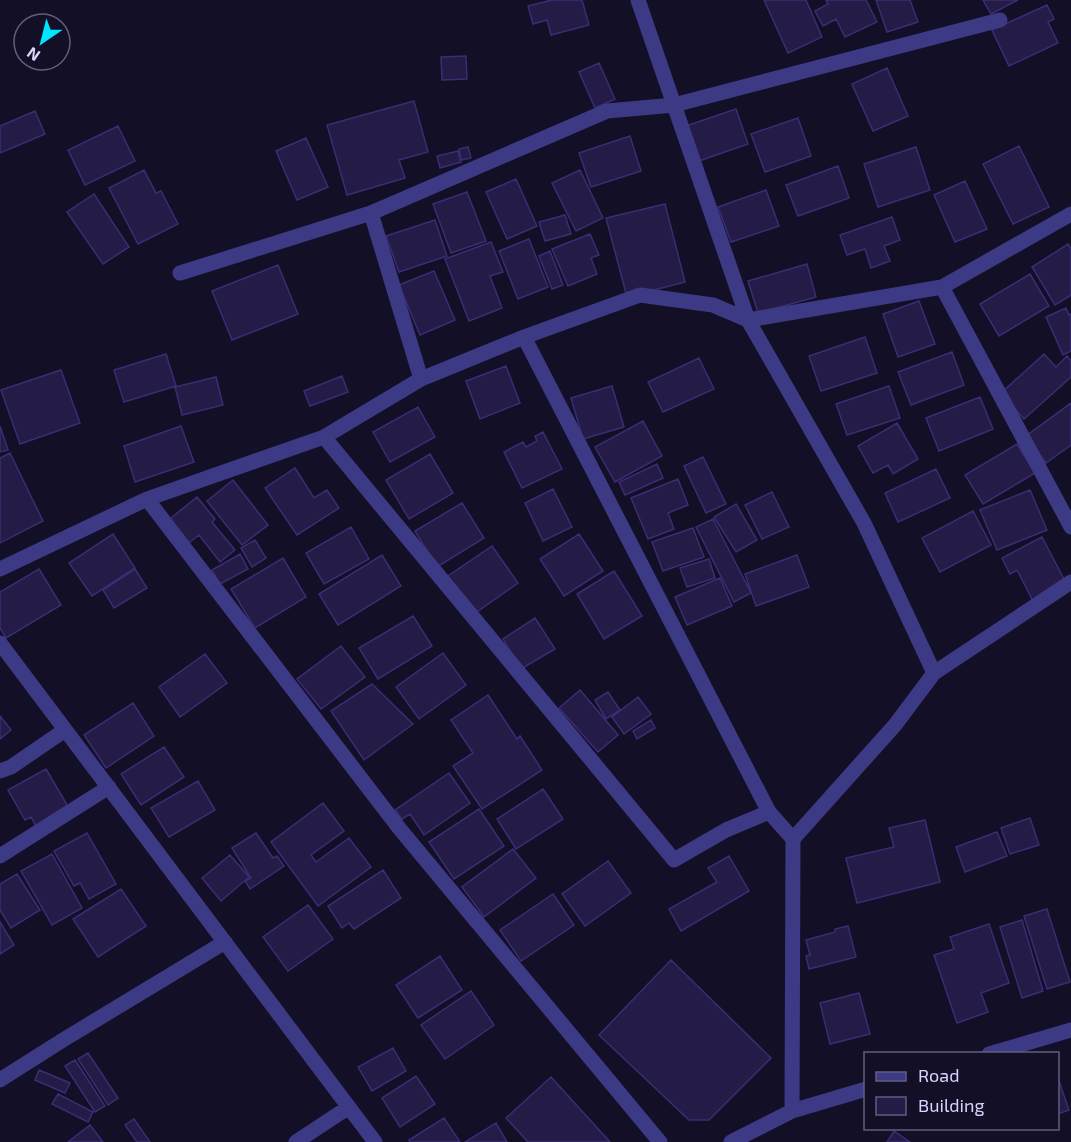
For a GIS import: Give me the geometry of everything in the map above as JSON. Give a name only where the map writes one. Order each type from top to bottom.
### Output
[{"type":"street","points":[[638,0],[748,320],[864,523],[934,673]]},
{"type":"street","points":[[180,273],[371,213],[607,111],[674,105],[1000,20]]},
{"type":"street","points":[[371,213],[421,379]]},
{"type":"street","points":[[0,568],[147,499],[324,437],[421,379],[524,337],[640,295],[713,305],[748,320],[942,287],[1071,214]]},
{"type":"street","points":[[942,287],[1071,527]]},
{"type":"street","points":[[524,337],[769,812],[793,839]]},
{"type":"street","points":[[324,437],[674,860],[726,830],[769,812]]},
{"type":"street","points":[[147,499],[399,828],[660,1142]]},
{"type":"street","points":[[792,1111],[793,839],[895,725],[934,673],[1071,582]]},
{"type":"street","points":[[0,643],[375,1142]]},
{"type":"street","points":[[0,771],[11,767],[65,730]]},
{"type":"street","points":[[0,856],[109,787]]},
{"type":"street","points":[[0,1080],[225,942]]},
{"type":"street","points":[[993,1052],[1071,1030]]},
{"type":"street","points":[[731,1142],[792,1111],[864,1090]]},
{"type":"street","points":[[296,1142],[349,1107]]},
{"type":"building","points":[[552,0],[582,0],[589,25],[551,35],[547,20],[533,24],[528,6]]},
{"type":"building","points":[[764,0],[806,0],[822,37],[788,53]]},
{"type":"building","points":[[826,0],[866,0],[877,22],[845,37],[836,19],[823,26],[815,11],[828,4]]},
{"type":"building","points":[[876,0],[910,0],[918,22],[887,32]]},
{"type":"building","points":[[983,0],[1018,0],[991,14]]},
{"type":"building","points":[[1047,5],[1054,19],[1048,22],[1058,43],[1009,66],[992,30]]},
{"type":"building","points":[[466,56],[467,79],[442,80],[441,57]]},
{"type":"building","points":[[599,63],[615,99],[595,108],[579,72]]},
{"type":"building","points":[[887,68],[908,116],[873,131],[852,84]]},
{"type":"building","points":[[414,101],[428,152],[399,160],[405,178],[347,195],[327,125]]},
{"type":"building","points":[[736,109],[748,144],[696,162],[683,127]]},
{"type":"building","points":[[35,111],[45,134],[0,153],[0,126]]},
{"type":"building","points":[[798,118],[811,156],[765,172],[751,134]]},
{"type":"building","points":[[118,126],[135,161],[85,185],[68,150]]},
{"type":"building","points":[[630,136],[641,171],[591,187],[579,153]]},
{"type":"building","points":[[306,138],[328,187],[297,200],[276,151]]},
{"type":"building","points":[[1019,146],[1049,207],[1013,224],[983,164]]},
{"type":"building","points":[[468,147],[471,158],[461,160],[459,149]]},
{"type":"building","points":[[916,147],[930,190],[878,207],[864,164]]},
{"type":"building","points":[[458,151],[461,162],[440,168],[437,156]]},
{"type":"building","points":[[838,166],[849,198],[798,216],[786,185]]},
{"type":"building","points":[[144,170],[156,193],[161,191],[178,224],[138,244],[109,188]]},
{"type":"building","points":[[580,170],[603,218],[576,231],[552,183]]},
{"type":"building","points":[[516,179],[537,226],[507,239],[486,192]]},
{"type":"building","points":[[965,181],[987,229],[955,242],[934,195]]},
{"type":"building","points":[[766,190],[779,226],[731,242],[718,207]]},
{"type":"building","points":[[467,192],[486,241],[451,253],[433,204]]},
{"type":"building","points":[[94,194],[129,247],[103,264],[67,212]]},
{"type":"building","points":[[665,204],[685,282],[627,297],[606,218]]},
{"type":"building","points":[[565,215],[571,234],[545,241],[539,222]]},
{"type":"building","points":[[892,217],[900,240],[884,246],[890,261],[871,268],[865,249],[847,255],[840,235]]},
{"type":"building","points":[[435,220],[447,256],[399,272],[386,236]]},
{"type":"building","points":[[590,234],[599,255],[591,258],[597,274],[568,286],[552,249]]},
{"type":"building","points":[[529,239],[548,287],[518,299],[499,251]]},
{"type":"building","points":[[491,242],[503,272],[490,276],[502,308],[469,321],[445,259]]},
{"type":"building","points":[[1068,244],[1071,249],[1071,295],[1055,305],[1032,267]]},
{"type":"building","points":[[550,251],[563,285],[552,289],[539,256]]},
{"type":"building","points":[[807,264],[816,297],[758,313],[748,281]]},
{"type":"building","points":[[278,265],[298,314],[232,340],[212,291]]},
{"type":"building","points":[[434,271],[455,320],[420,335],[399,285]]},
{"type":"building","points":[[1030,274],[1049,306],[999,336],[980,304]]},
{"type":"building","points":[[919,301],[935,344],[898,357],[883,314]]},
{"type":"building","points":[[1066,308],[1069,315],[1071,314],[1071,351],[1063,355],[1046,317]]},
{"type":"building","points":[[865,337],[877,373],[821,391],[809,356]]},
{"type":"building","points":[[952,352],[964,385],[911,405],[898,372]]},
{"type":"building","points":[[166,354],[176,386],[124,402],[114,370]]},
{"type":"building","points":[[1044,354],[1056,367],[1067,356],[1071,361],[1071,377],[1024,419],[1001,393]]},
{"type":"building","points":[[699,358],[714,389],[663,412],[648,382]]},
{"type":"building","points":[[506,366],[520,403],[480,419],[466,381]]},
{"type":"building","points":[[61,370],[80,423],[20,444],[1,390]]},
{"type":"building","points":[[342,376],[348,392],[310,406],[304,391]]},
{"type":"building","points":[[216,377],[223,405],[182,415],[175,387]]},
{"type":"building","points":[[612,386],[624,427],[583,439],[571,398]]},
{"type":"building","points":[[889,386],[900,418],[847,435],[836,404]]},
{"type":"building","points":[[980,397],[993,429],[939,451],[926,418]]},
{"type":"building","points":[[1071,403],[1071,445],[1046,463],[1026,436]]},
{"type":"building","points":[[418,407],[435,437],[390,462],[373,432]]},
{"type":"building","points":[[643,421],[662,456],[615,482],[595,447]]},
{"type":"building","points":[[897,423],[918,459],[893,474],[888,465],[873,473],[858,446]]},
{"type":"building","points":[[0,426],[8,450],[0,452]]},
{"type":"building","points":[[181,426],[194,462],[135,482],[124,446]]},
{"type":"building","points":[[543,432],[562,469],[522,488],[504,452],[523,442],[526,447],[537,441],[535,436]]},
{"type":"building","points":[[1017,444],[1035,473],[983,504],[965,475]]},
{"type":"building","points":[[10,453],[43,521],[0,543],[0,458]]},
{"type":"building","points":[[430,454],[453,493],[409,519],[386,480]]},
{"type":"building","points":[[703,457],[726,504],[706,513],[684,466]]},
{"type":"building","points":[[657,464],[663,478],[625,495],[619,482]]},
{"type":"building","points":[[295,468],[314,498],[327,490],[339,508],[297,535],[265,488]]},
{"type":"building","points":[[936,469],[950,498],[898,522],[885,493]]},
{"type":"building","points":[[678,479],[688,505],[668,513],[674,529],[648,539],[631,498]]},
{"type":"building","points":[[233,480],[268,525],[242,545],[207,501]]},
{"type":"building","points":[[553,489],[572,527],[543,541],[525,503]]},
{"type":"building","points":[[1030,490],[1047,530],[997,550],[980,510]]},
{"type":"building","points":[[772,492],[789,527],[762,539],[745,505]]},
{"type":"building","points":[[197,497],[215,519],[212,522],[235,550],[220,562],[199,535],[185,546],[166,522]]},
{"type":"building","points":[[462,503],[484,538],[437,567],[415,531]]},
{"type":"building","points":[[736,504],[757,540],[736,552],[714,517]]},
{"type":"building","points":[[973,511],[991,545],[940,572],[922,538]]},
{"type":"building","points":[[713,519],[751,593],[734,602],[696,527]]},
{"type":"building","points":[[351,527],[369,559],[324,584],[306,553]]},
{"type":"building","points":[[693,528],[704,557],[663,571],[652,542]]},
{"type":"building","points":[[113,534],[135,568],[92,596],[69,563]]},
{"type":"building","points":[[579,534],[603,571],[564,596],[540,559]]},
{"type":"building","points":[[1042,537],[1066,583],[1033,601],[1017,570],[1010,574],[1002,558]]},
{"type":"building","points":[[255,540],[266,558],[252,567],[241,548]]},
{"type":"building","points":[[492,546],[518,583],[474,614],[448,576]]},
{"type":"building","points":[[240,554],[248,569],[220,584],[212,570]]},
{"type":"building","points":[[382,555],[401,586],[338,625],[319,594]]},
{"type":"building","points":[[797,555],[809,587],[756,606],[745,574]]},
{"type":"building","points":[[283,558],[306,597],[255,628],[231,589]]},
{"type":"building","points":[[709,559],[715,578],[687,587],[680,568]]},
{"type":"building","points":[[39,569],[61,605],[6,638],[0,628],[0,592]]},
{"type":"building","points":[[135,569],[147,588],[114,608],[103,590]]},
{"type":"building","points":[[614,571],[642,616],[604,639],[577,594]]},
{"type":"building","points":[[720,578],[732,606],[687,625],[675,597]]},
{"type":"building","points":[[413,616],[432,646],[378,679],[359,648]]},
{"type":"building","points":[[535,618],[555,649],[521,669],[503,639]]},
{"type":"building","points":[[341,646],[365,677],[321,709],[297,679]]},
{"type":"building","points":[[443,653],[466,685],[419,719],[396,687]]},
{"type":"building","points":[[205,654],[227,683],[180,717],[159,687]]},
{"type":"building","points":[[372,684],[413,724],[364,760],[331,711]]},
{"type":"building","points":[[580,690],[618,735],[598,752],[559,708]]},
{"type":"building","points":[[608,692],[620,710],[606,719],[595,700]]},
{"type":"building","points":[[488,695],[517,739],[520,736],[542,770],[482,809],[453,766],[473,753],[451,720]]},
{"type":"building","points":[[638,697],[651,714],[624,734],[612,717]]},
{"type":"building","points":[[133,703],[154,736],[106,768],[84,735]]},
{"type":"building","points":[[0,716],[11,730],[0,739]]},
{"type":"building","points":[[651,720],[655,728],[637,739],[633,731]]},
{"type":"building","points":[[164,747],[184,777],[141,805],[121,774]]},
{"type":"building","points":[[46,769],[70,810],[38,829],[31,817],[25,820],[8,790]]},
{"type":"building","points":[[449,773],[470,803],[424,835],[410,814],[402,819],[395,810]]},
{"type":"building","points":[[198,781],[215,810],[169,837],[151,808]]},
{"type":"building","points":[[543,789],[563,819],[516,849],[497,819]]},
{"type":"building","points":[[323,803],[344,831],[311,855],[316,862],[349,838],[371,867],[318,906],[271,842]]},
{"type":"building","points":[[479,809],[504,846],[454,879],[429,842]]},
{"type":"building","points":[[1030,818],[1039,845],[1010,854],[1001,828]]},
{"type":"building","points":[[925,820],[940,882],[857,903],[846,858],[894,847],[889,828]]},
{"type":"building","points":[[997,832],[1007,856],[965,872],[956,847]]},
{"type":"building","points":[[87,833],[116,884],[89,899],[80,883],[74,886],[54,851]]},
{"type":"building","points":[[256,833],[273,858],[277,856],[284,866],[250,889],[245,881],[251,878],[232,848]]},
{"type":"building","points":[[513,849],[536,878],[484,917],[462,887]]},
{"type":"building","points":[[52,854],[82,908],[52,925],[21,871]]},
{"type":"building","points":[[230,855],[249,877],[221,901],[202,878]]},
{"type":"building","points":[[729,856],[749,891],[681,931],[669,909],[717,882],[708,868]]},
{"type":"building","points":[[608,861],[631,893],[585,926],[562,894]]},
{"type":"building","points":[[383,870],[401,898],[354,929],[349,923],[342,928],[328,906]]},
{"type":"building","points":[[17,874],[40,910],[11,928],[0,910],[0,884]]},
{"type":"building","points":[[121,889],[146,926],[98,957],[73,919]]},
{"type":"building","points":[[553,894],[574,925],[521,961],[500,930]]},
{"type":"building","points":[[308,905],[333,939],[288,971],[263,937]]},
{"type":"building","points":[[1047,909],[1070,982],[1047,989],[1024,916]]},
{"type":"building","points":[[1022,920],[1043,991],[1022,998],[1000,927]]},
{"type":"building","points":[[0,922],[14,945],[0,954]]},
{"type":"building","points":[[989,924],[1009,983],[981,993],[988,1012],[957,1023],[934,955],[954,949],[950,937]]},
{"type":"building","points":[[848,926],[856,957],[809,969],[806,956],[810,955],[806,940]]},
{"type":"building","points":[[440,956],[462,990],[418,1018],[396,985]]},
{"type":"building","points":[[671,960],[771,1058],[709,1120],[689,1120],[599,1035]]},
{"type":"building","points":[[471,991],[494,1025],[445,1059],[421,1025]]},
{"type":"building","points":[[859,993],[870,1034],[830,1044],[820,1003]]},
{"type":"building","points":[[393,1048],[406,1071],[372,1091],[358,1067]]},
{"type":"building","points":[[88,1053],[118,1098],[108,1105],[78,1059]]},
{"type":"building","points":[[75,1060],[105,1106],[95,1112],[65,1066]]},
{"type":"building","points":[[39,1070],[70,1083],[65,1093],[35,1080]]},
{"type":"building","points":[[416,1076],[435,1104],[400,1127],[382,1098]]},
{"type":"building","points":[[551,1077],[610,1142],[528,1142],[506,1118]]},
{"type":"building","points":[[1059,1081],[1069,1110],[1059,1114]]},
{"type":"building","points":[[58,1094],[93,1112],[88,1122],[52,1104]]},
{"type":"building","points":[[444,1118],[460,1142],[410,1142],[409,1140]]},
{"type":"building","points":[[134,1119],[150,1142],[137,1142],[125,1125]]},
{"type":"building","points":[[496,1123],[507,1142],[465,1142]]},
{"type":"building","points":[[90,1125],[103,1142],[68,1142]]},
{"type":"building","points":[[894,1131],[910,1142],[887,1142]]}]
